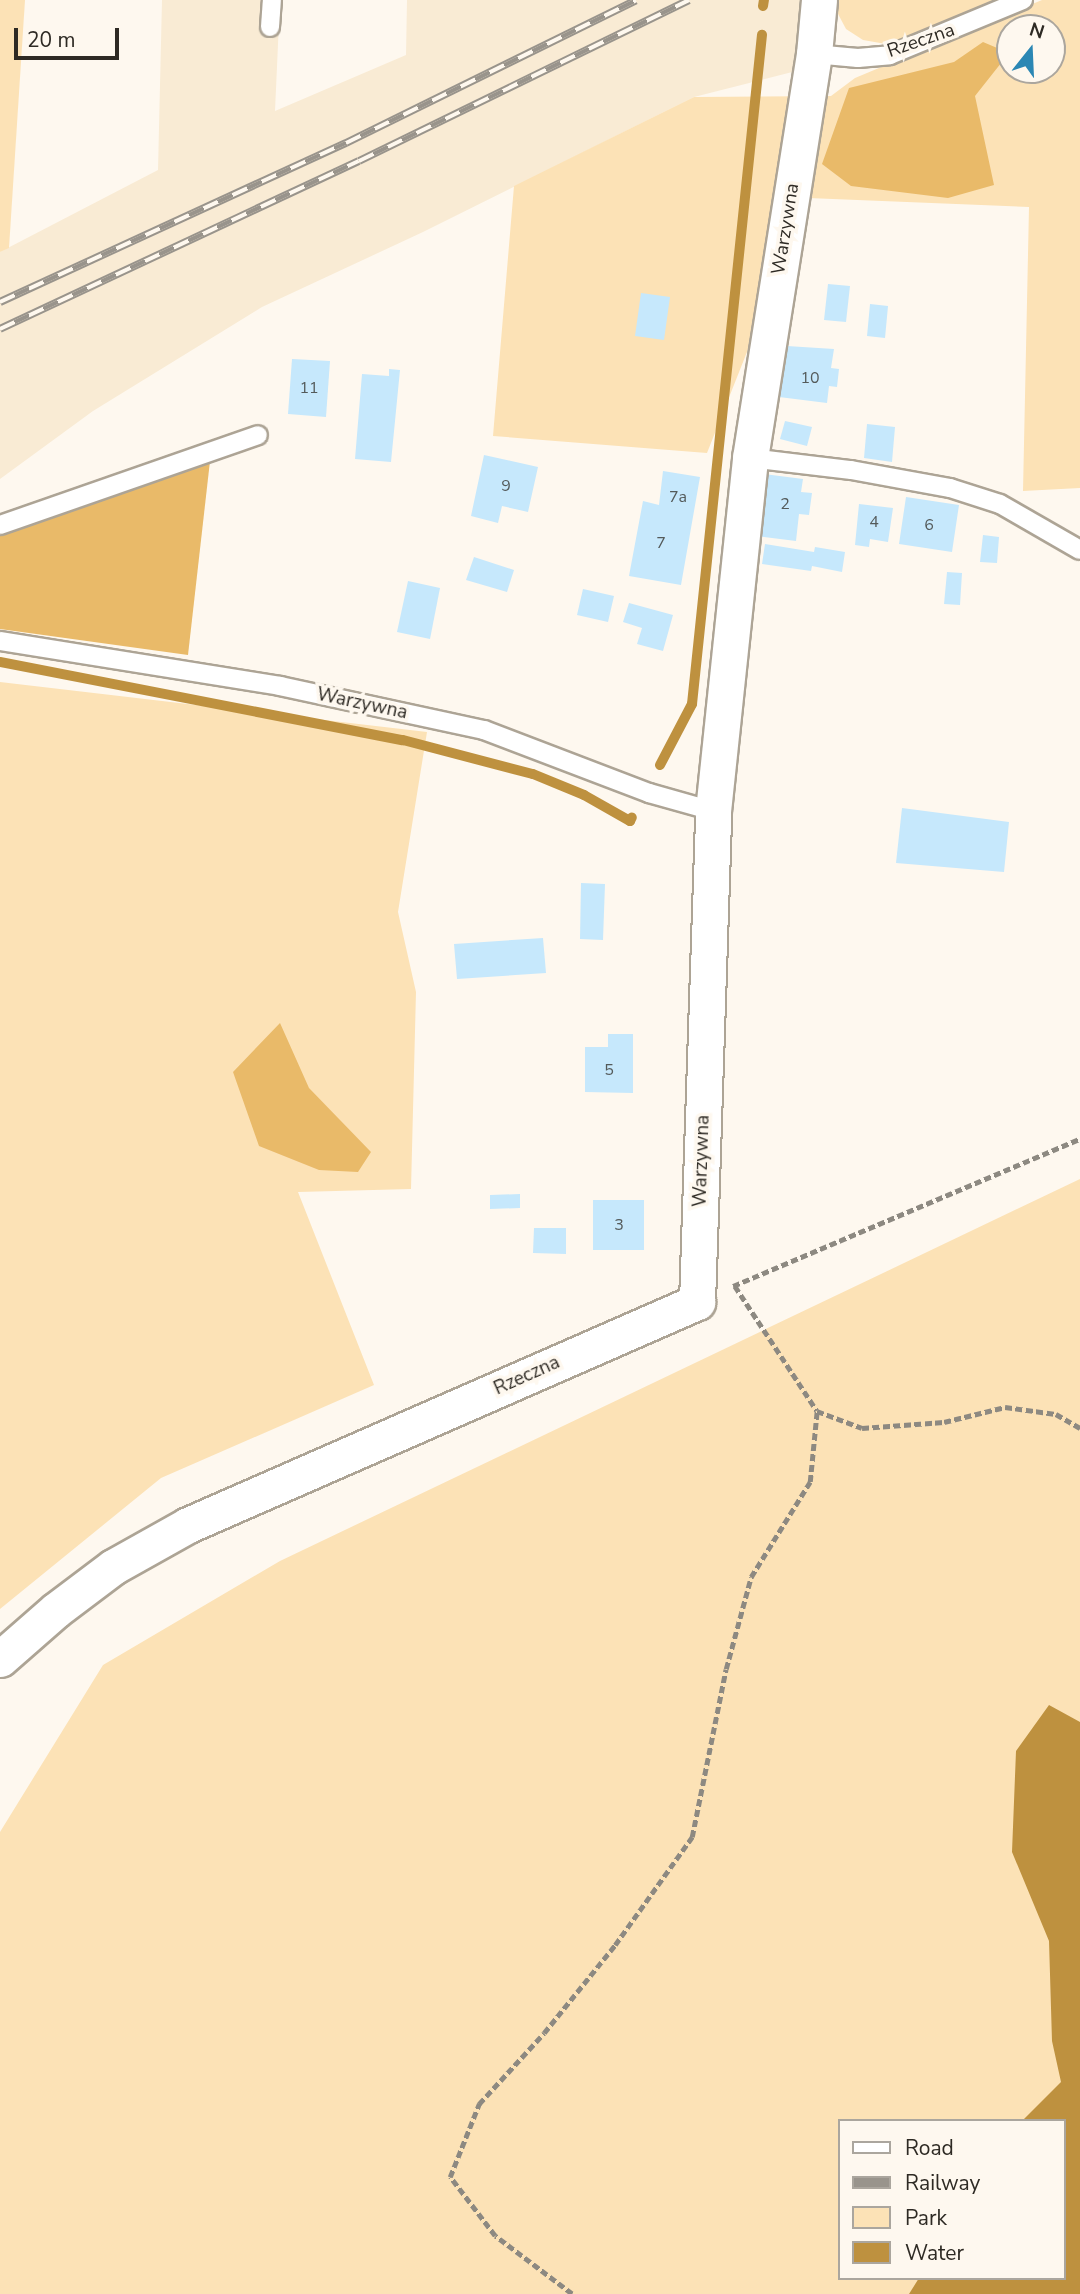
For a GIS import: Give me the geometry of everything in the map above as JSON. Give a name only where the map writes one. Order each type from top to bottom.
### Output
[{"type":"street","name":"Warzywna","points":[[697,1302],[713,811],[750,458],[814,54],[819,0]]},
{"type":"street","name":"Rzeczna","points":[[0,1659],[55,1610],[113,1567],[188,1525],[697,1302]]},
{"type":"lane","points":[[270,27],[272,0]]},
{"type":"lane","name":"Rzeczna","points":[[814,54],[858,58],[890,55],[1023,0]]},
{"type":"lane","points":[[0,525],[258,435]]},
{"type":"lane","points":[[750,458],[851,470],[950,488],[1000,504],[1080,550]]},
{"type":"lane","name":"Warzywna","points":[[0,641],[280,686],[484,730],[649,793],[713,811]]},
{"type":"path","points":[[697,1302],[1080,1139]]},
{"type":"path","points":[[735,1286],[817,1411],[862,1428],[944,1422],[1005,1407],[1056,1415],[1080,1428]]},
{"type":"path","points":[[572,2294],[495,2236],[450,2177],[479,2104],[544,2033],[615,1945],[692,1837],[726,1669],[751,1577],[810,1482],[817,1411]]},
{"type":"shaded area","points":[[162,0],[280,0],[275,111],[406,55],[407,0],[840,0],[802,24],[800,70],[694,97],[423,232],[262,307],[93,411],[0,479],[0,252],[158,170]]},
{"type":"shaded area","points":[[983,42],[996,48],[996,69],[975,96],[994,185],[948,198],[851,186],[822,164],[849,88],[954,62]]},
{"type":"shaded area","points":[[210,461],[188,655],[0,629],[0,532]]},
{"type":"shaded area","points":[[280,1023],[309,1088],[371,1152],[358,1172],[319,1170],[259,1146],[233,1072]]},
{"type":"green space","points":[[0,0],[25,0],[9,248],[0,252]]},
{"type":"green space","points":[[836,0],[996,0],[902,41],[886,44],[863,40],[846,29],[837,12]]},
{"type":"green space","points":[[1042,0],[1080,0],[1080,488],[1023,491],[1029,207],[808,198],[707,453],[493,436],[514,186],[694,97],[831,96],[855,78],[996,19],[996,84],[1066,84],[1066,14],[1008,14]]},
{"type":"green space","points":[[0,682],[427,732],[398,912],[416,992],[411,1189],[298,1192],[374,1385],[161,1478],[0,1609]]},
{"type":"green space","points":[[1080,1179],[1080,2294],[0,2294],[0,1832],[103,1665],[280,1561]]},
{"type":"water","points":[[1049,1705],[1080,1722],[1080,2294],[909,2294],[918,2280],[1066,2280],[1066,2119],[1024,2119],[1061,2082],[1052,2041],[1049,1941],[1012,1852],[1016,1751]]},
{"type":"building","points":[[828,284],[850,286],[846,322],[824,320]]},
{"type":"building","points":[[641,293],[670,297],[664,340],[635,336]]},
{"type":"building","points":[[870,304],[888,306],[885,338],[867,336]]},
{"type":"building","points":[[787,346],[834,349],[831,368],[839,369],[837,387],[829,386],[827,403],[779,397]]},
{"type":"building","points":[[292,359],[330,361],[326,417],[288,414]]},
{"type":"building","points":[[389,369],[400,370],[391,462],[355,459],[362,374],[389,376]]},
{"type":"building","points":[[785,421],[812,427],[807,446],[780,439]]},
{"type":"building","points":[[867,424],[895,427],[892,462],[864,458]]},
{"type":"building","points":[[484,455],[538,467],[528,512],[502,506],[498,523],[471,516]]},
{"type":"building","points":[[663,471],[700,477],[681,585],[629,576],[643,501],[659,505]]},
{"type":"building","points":[[764,474],[803,479],[801,492],[812,493],[809,515],[799,514],[796,541],[755,536]]},
{"type":"building","points":[[906,497],[959,505],[952,552],[899,544]]},
{"type":"building","points":[[859,504],[893,508],[888,542],[870,539],[869,547],[855,545]]},
{"type":"building","points":[[983,535],[999,537],[997,563],[980,562]]},
{"type":"building","points":[[765,544],[814,552],[815,547],[845,552],[842,572],[812,566],[811,571],[762,564]]},
{"type":"building","points":[[474,557],[514,570],[507,592],[466,580]]},
{"type":"building","points":[[947,572],[962,573],[960,605],[944,604]]},
{"type":"building","points":[[408,581],[440,588],[430,639],[397,632]]},
{"type":"building","points":[[583,589],[614,596],[608,622],[577,615]]},
{"type":"building","points":[[629,603],[673,615],[663,651],[637,644],[642,628],[623,622]]},
{"type":"building","points":[[902,808],[1009,822],[1004,872],[896,863]]},
{"type":"building","points":[[581,883],[605,884],[603,940],[580,939]]},
{"type":"building","points":[[543,938],[546,973],[457,979],[454,944]]},
{"type":"building","points":[[608,1034],[633,1034],[633,1093],[585,1092],[585,1047],[608,1047]]},
{"type":"building","points":[[520,1194],[520,1208],[490,1209],[490,1195]]},
{"type":"building","points":[[593,1200],[644,1200],[644,1250],[593,1250]]},
{"type":"building","points":[[534,1228],[566,1228],[566,1254],[533,1253]]},
{"type":"waterway","points":[[763,6],[764,0]]},
{"type":"waterway","points":[[660,765],[692,704],[762,35]]},
{"type":"waterway","points":[[0,662],[403,740],[533,774],[584,795],[630,821],[632,817]]},
{"type":"railway","points":[[0,302],[346,143],[636,0]]},
{"type":"railway","points":[[0,329],[359,161],[689,0]]}]
